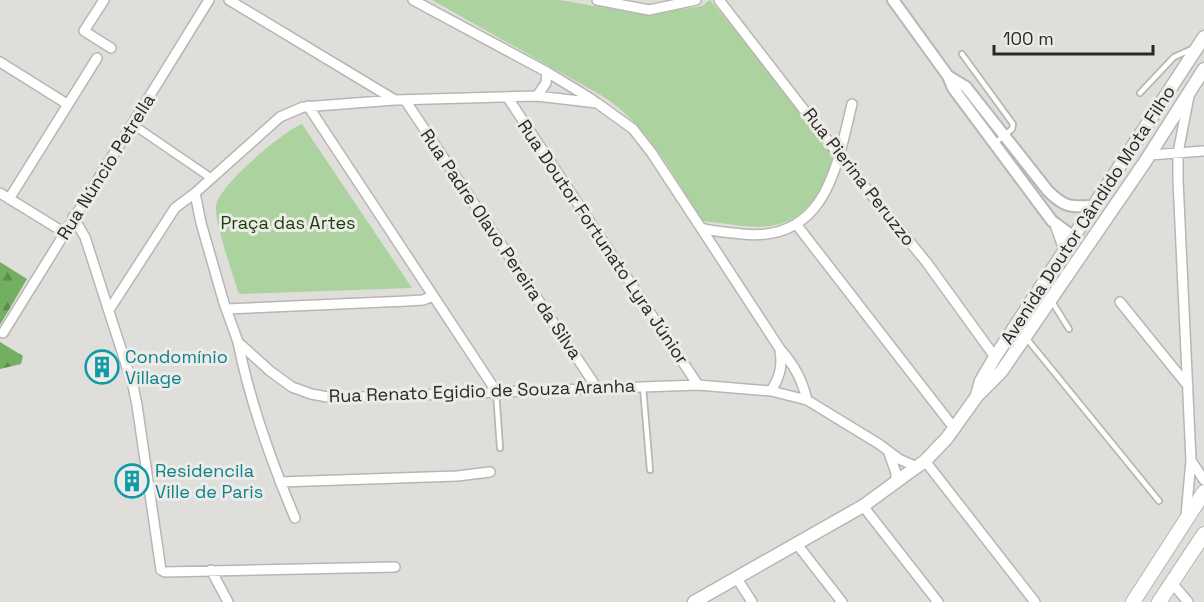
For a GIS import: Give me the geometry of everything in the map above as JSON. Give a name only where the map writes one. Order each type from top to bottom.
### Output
[{"type":"main road","name":"Avenida Doutor Cândido Mota Filho","points":[[977,396],[981,381],[995,357],[1201,42]]},
{"type":"main road","name":"Avenida Doutor Cândido Mota Filho","points":[[694,602],[863,506],[921,464],[954,428],[977,396],[997,377],[1090,244],[1204,69]]},
{"type":"main road","points":[[1101,195],[1116,204]]},
{"type":"main road","points":[[1054,224],[1065,251]]},
{"type":"main road","points":[[1074,237],[1090,244]]},
{"type":"main road","points":[[1133,602],[1204,492]]},
{"type":"main road","points":[[1159,602],[1204,534]]},
{"type":"street","points":[[104,0],[84,32],[111,48]]},
{"type":"street","name":"Rua Núncio Petrella","points":[[3,333],[209,0]]},
{"type":"street","points":[[229,0],[400,100]]},
{"type":"street","points":[[412,0],[547,72],[633,129],[651,152],[780,349],[794,366],[807,400]]},
{"type":"street","points":[[597,0],[649,9],[696,0]]},
{"type":"street","name":"Rua Pierina Peruzzo","points":[[719,0],[839,156],[927,263],[995,357]]},
{"type":"street","points":[[892,0],[948,76],[953,88],[1054,224],[1074,237]]},
{"type":"street","points":[[9,199],[97,58]]},
{"type":"street","points":[[0,62],[67,104]]},
{"type":"street","points":[[537,96],[546,83],[547,72]]},
{"type":"street","points":[[948,76],[966,87],[1048,192],[1064,205],[1094,206]]},
{"type":"street","points":[[550,96],[555,90],[558,79]]},
{"type":"street","points":[[1186,518],[1191,460],[1178,180],[1179,153],[1190,92]]},
{"type":"street","points":[[109,310],[175,208],[280,117],[291,111],[308,106],[400,100],[537,96],[597,103]]},
{"type":"street","name":"Rua Doutor Fortunato Lyra Júnior","points":[[508,98],[698,385]]},
{"type":"street","name":"Rua Padre Olavo Pereira da Silva","points":[[400,100],[597,388]]},
{"type":"street","points":[[701,228],[754,235],[776,233],[796,224],[806,216],[826,191],[836,172],[852,104]]},
{"type":"street","points":[[308,106],[496,391]]},
{"type":"street","points":[[132,124],[211,178]]},
{"type":"street","points":[[1149,155],[1204,151]]},
{"type":"street","points":[[1027,186],[1039,180]]},
{"type":"street","points":[[0,193],[65,233]]},
{"type":"street","name":"Rua Renato Egidio de Souza Aranha","points":[[195,193],[226,309],[238,342],[292,387],[311,394],[333,398],[698,385],[771,391],[807,400],[888,450],[898,459],[921,464]]},
{"type":"street","points":[[1054,224],[1064,205]]},
{"type":"street","points":[[73,218],[86,237],[137,405],[161,570],[165,572],[395,567]]},
{"type":"street","points":[[796,224],[954,428]]},
{"type":"street","points":[[226,309],[423,300],[433,296]]},
{"type":"street","points":[[1120,302],[1188,386]]},
{"type":"street","points":[[238,342],[246,382],[280,482],[295,518]]},
{"type":"street","points":[[771,391],[781,373],[780,349]]},
{"type":"street","points":[[888,450],[893,462],[896,482]]},
{"type":"street","points":[[1191,460],[1204,480]]},
{"type":"street","points":[[921,464],[1035,602]]},
{"type":"street","points":[[280,482],[457,476],[490,472]]},
{"type":"street","points":[[863,506],[938,602]]},
{"type":"street","points":[[796,543],[842,602]]},
{"type":"street","points":[[211,570],[228,602]]},
{"type":"street","points":[[736,577],[752,602]]},
{"type":"street","points":[[1172,583],[1188,602]]},
{"type":"lane","points":[[1140,93],[1174,57],[1201,42]]},
{"type":"lane","points":[[962,54],[1013,124],[1012,129],[995,143]]},
{"type":"lane","points":[[1052,300],[1069,329]]},
{"type":"lane","points":[[1026,336],[1159,501]]},
{"type":"lane","points":[[643,387],[650,471]]},
{"type":"lane","points":[[496,391],[500,448]]},
{"type":"green space","points":[[432,0],[560,0],[650,14],[702,6],[710,0],[820,136],[833,161],[830,176],[804,211],[778,225],[749,227],[702,221],[659,153],[620,109],[604,97]]},
{"type":"green space","name":"Praça das Artes","points":[[302,124],[412,288],[241,294],[238,292],[216,213],[219,197],[252,160],[280,137]]},
{"type":"green space","points":[[0,262],[27,279],[0,325]]},
{"type":"green space","points":[[0,342],[23,356],[21,364],[0,369]]},
{"type":"place","name":"Condomínio Village","points":[[102,367]]},
{"type":"place","name":"Residencila Ville de Paris","points":[[132,481]]}]
